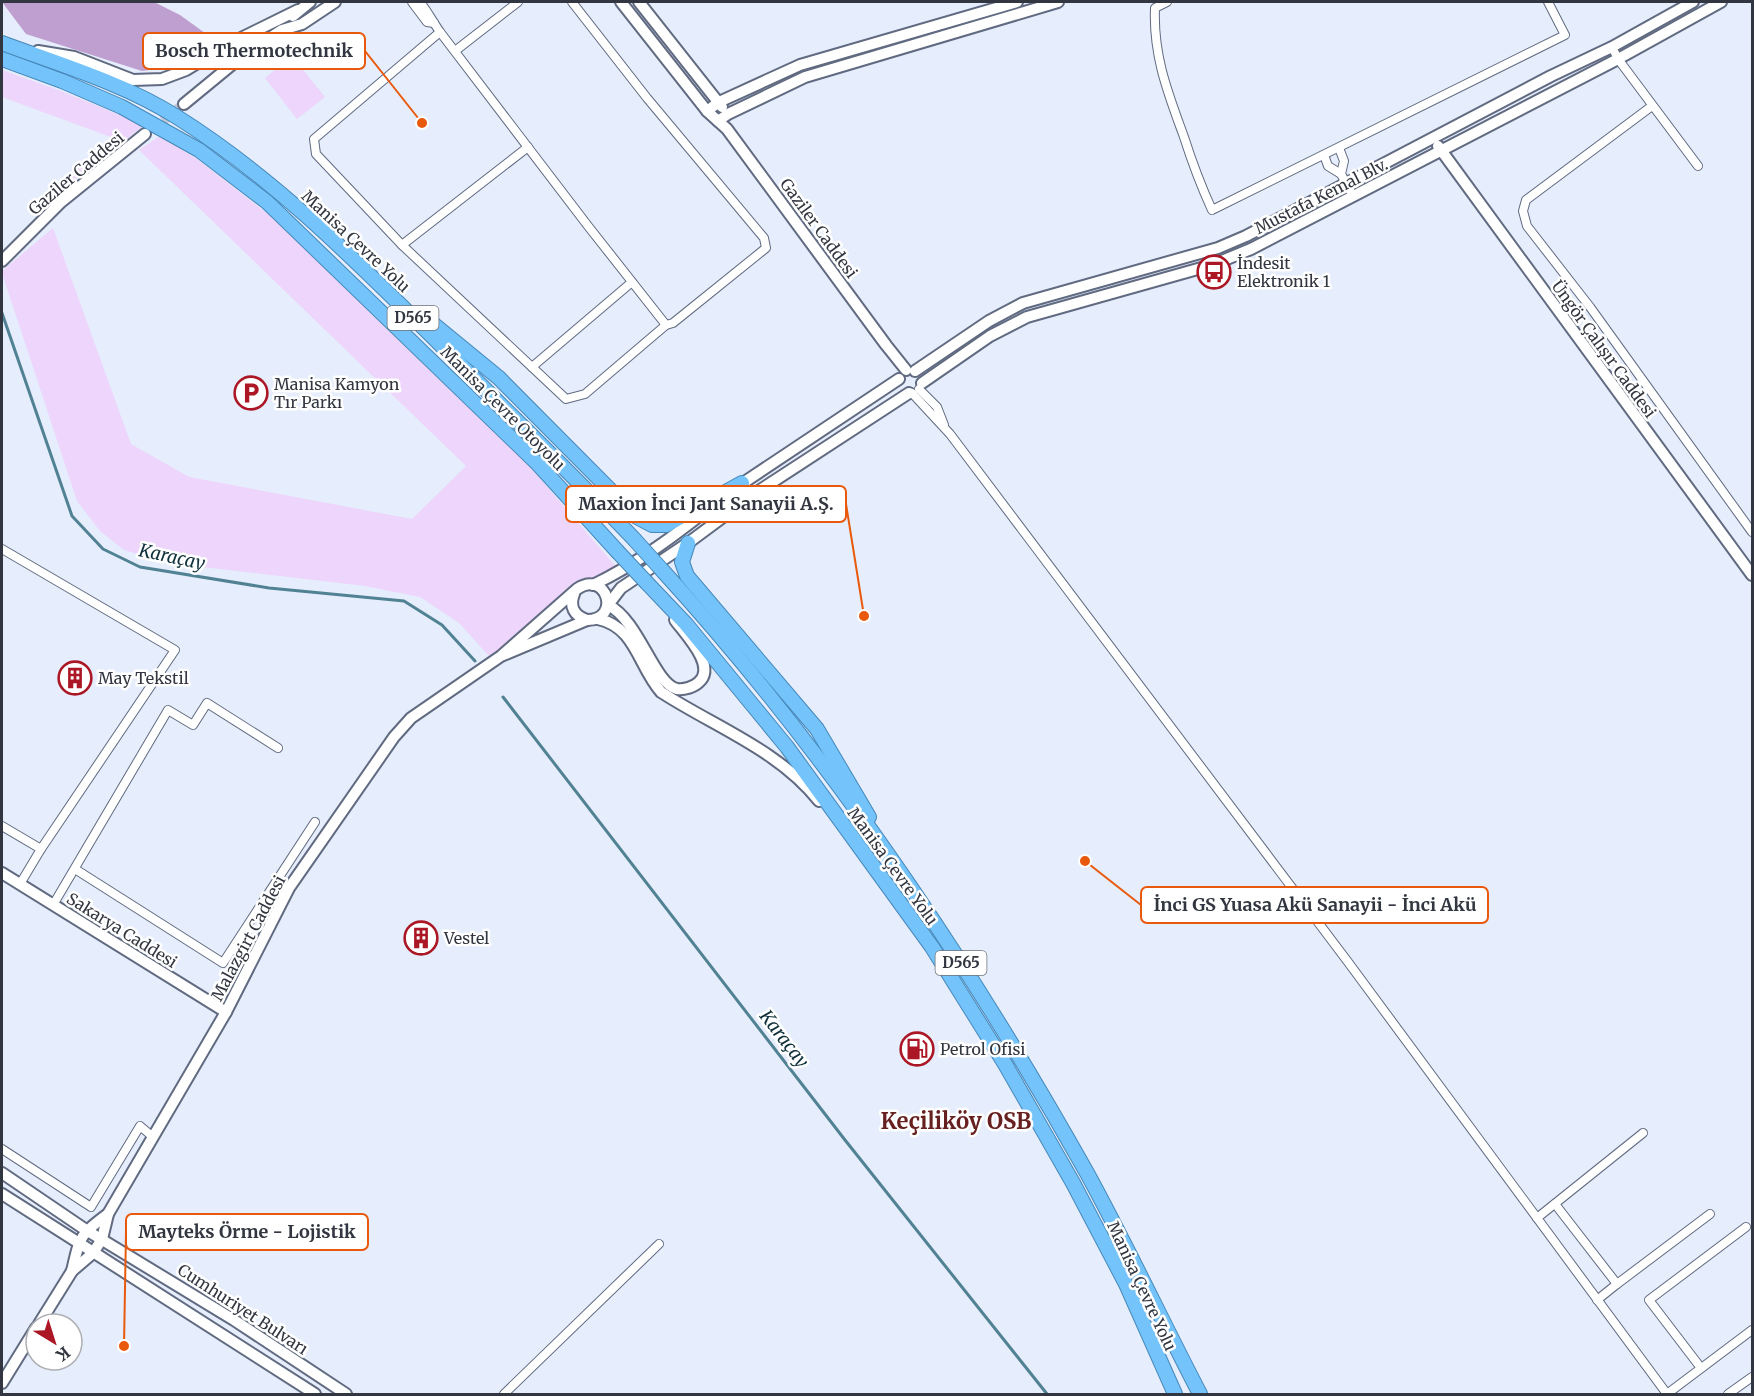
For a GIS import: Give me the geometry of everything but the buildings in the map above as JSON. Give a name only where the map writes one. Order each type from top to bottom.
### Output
[{"type":"highway","name":"Manisa Çevre Yolu","points":[[4,44],[69,66],[129,93],[175,116],[236,156],[278,190],[357,262],[545,447],[662,570],[781,710],[890,856],[997,1019],[1088,1174],[1200,1395]]},
{"type":"highway","name":"Manisa Çevre Otoyolu","points":[[2,59],[62,81],[122,107],[199,150],[267,202],[538,464],[617,551]]},
{"type":"highway","points":[[357,262],[499,378],[637,517],[652,525],[666,525],[742,483]]},
{"type":"highway","points":[[688,543],[682,562],[687,576],[817,729],[890,856]]},
{"type":"highway","name":"Manisa Çevre Yolu","points":[[617,551],[686,624],[787,747],[932,947],[1005,1064],[1062,1163],[1126,1284],[1175,1395]]},
{"type":"street","points":[[4,44],[74,57],[133,80],[162,79],[186,70],[229,44],[310,2]]},
{"type":"street","points":[[184,104],[246,53],[282,30],[302,24],[335,2]]},
{"type":"street","points":[[412,2],[427,22],[434,23]]},
{"type":"street","points":[[420,2],[528,147],[666,325]]},
{"type":"street","points":[[455,51],[518,2]]},
{"type":"street","points":[[441,32],[314,139],[316,154],[402,245],[566,399],[585,394],[666,325],[673,323],[766,248],[764,238],[572,2]]},
{"type":"street","name":"Gaziler Caddesi","points":[[621,2],[707,111],[727,129],[905,374]]},
{"type":"street","points":[[639,2],[728,114],[727,129]]},
{"type":"street","points":[[707,111],[719,102],[800,65],[1017,2]]},
{"type":"street","points":[[718,121],[805,77],[1058,2]]},
{"type":"street","points":[[1167,2],[1155,8],[1154,25],[1161,76],[1212,210],[1565,35],[1548,2]]},
{"type":"street","name":"Mustafa Kemal Blv.","points":[[593,585],[618,573],[662,544],[742,483],[989,321],[1023,303],[1218,248],[1246,236],[1343,178],[1434,138],[1551,76],[1612,47],[1693,2]]},
{"type":"street","name":"Mustafa Kemal Blv.","points":[[608,605],[621,588],[688,543],[754,494],[916,390],[990,336],[1027,317],[1230,258],[1251,249],[1618,59],[1721,2]]},
{"type":"street","points":[[282,30],[298,10]]},
{"type":"street","points":[[1612,47],[1618,59],[1698,166]]},
{"type":"street","points":[[1652,106],[1526,200],[1523,211],[1527,226],[1590,307],[1752,532]]},
{"type":"street","name":"Gaziler Caddesi","points":[[3,260],[61,202],[145,134]]},
{"type":"street","name":"Üngör Çalışır Caddesi","points":[[1434,138],[1441,152],[1752,575]]},
{"type":"street","points":[[402,245],[528,147]]},
{"type":"street","points":[[1339,148],[1344,161],[1343,178]]},
{"type":"street","points":[[1324,155],[1328,166],[1343,178],[1353,196]]},
{"type":"street","points":[[532,367],[632,282]]},
{"type":"street","points":[[916,390],[902,390],[905,374],[920,375],[916,390],[929,413],[944,426],[1334,943],[1667,1394],[1752,1330]]},
{"type":"street","points":[[2,549],[175,650],[41,849],[20,884]]},
{"type":"street","points":[[593,585],[603,590],[608,600],[603,615],[501,656],[582,586],[593,585]]},
{"type":"street","points":[[574,594],[573,610],[577,615],[608,621],[620,628],[630,640],[651,681],[661,692],[771,757],[797,777],[814,794],[870,863]]},
{"type":"street","points":[[608,605],[623,616],[635,631],[661,676],[669,685],[678,689],[689,688],[698,684],[704,677],[706,666],[659,597]]},
{"type":"street","name":"Malazgirt Caddesi","points":[[108,1214],[226,1012],[290,888],[394,737],[411,717],[501,656]]},
{"type":"street","points":[[53,905],[168,710],[192,725],[207,703],[278,748]]},
{"type":"street","points":[[75,869],[223,963],[315,822]]},
{"type":"street","points":[[2,826],[41,849]]},
{"type":"street","name":"Sakarya Caddesi","points":[[2,873],[226,1012]]},
{"type":"street","points":[[2,1149],[92,1207],[140,1126],[153,1137]]},
{"type":"street","points":[[1537,1218],[1643,1133]]},
{"type":"street","name":"Cumhuriyet Bulvarı","points":[[2,1173],[86,1230],[234,1320],[346,1395]]},
{"type":"street","name":"Cumhuriyet Bulvarı","points":[[2,1194],[315,1395]]},
{"type":"street","points":[[1555,1204],[1617,1284]]},
{"type":"street","points":[[72,1271],[79,1243],[86,1230],[108,1214]]},
{"type":"street","points":[[46,1312],[72,1271],[93,1253],[102,1239],[108,1214]]},
{"type":"street","points":[[1597,1300],[1710,1214]]},
{"type":"street","points":[[1701,1368],[1649,1300],[1746,1227]]},
{"type":"street","points":[[504,1395],[659,1244]]},
{"type":"street","points":[[224,1336],[234,1320]]},
{"type":"street","points":[[2,1383],[24,1347]]},
{"type":"street","points":[[1728,1395],[1752,1377]]},
{"type":"shaded area","points":[[2,2],[154,2],[180,15],[216,41],[178,66],[142,71],[26,34]]},
{"type":"shaded area","points":[[292,56],[325,97],[297,119],[265,78]]},
{"type":"shaded area","points":[[2,70],[144,125],[62,190],[57,190],[55,186],[116,139],[2,97]]},
{"type":"shaded area","points":[[160,136],[197,159],[268,214],[531,468],[618,569],[584,580],[567,592],[531,629],[489,656],[459,623],[420,597],[365,586],[168,563],[124,550],[100,531],[77,501],[2,273],[53,228],[131,444],[189,477],[412,519],[466,466],[139,150]]},
{"type":"waterway","name":"Karaçay","points":[[2,313],[72,516],[103,549],[140,567],[269,588],[404,601],[442,625],[475,661]]},
{"type":"waterway","name":"Karaçay","points":[[503,697],[845,1140],[1047,1394]]},
{"type":"tunnel","points":[[151,130],[184,104]]},
{"type":"place","name":"Bosch Thermotechnik","points":[[422,123]]},
{"type":"place","name":"İndesit Elektronik 1","points":[[1214,272]]},
{"type":"place","name":"Manisa Kamyon Tır Parkı","points":[[251,393]]},
{"type":"place","name":"Maxion İnci Jant Sanayii A.Ş.","points":[[864,616]]},
{"type":"place","name":"May Tekstil","points":[[75,678]]},
{"type":"place","name":"İnci GS Yuasa Akü Sanayii - İnci Akü","points":[[1085,861]]},
{"type":"place","name":"Vestel","points":[[421,938]]},
{"type":"place","name":"Petrol Ofisi","points":[[917,1049]]},
{"type":"place","name":"Mayteks Örme - Lojistik","points":[[124,1346]]},
{"type":"district","name":"Keçiliköy OSB","points":[[956,1121]]}]
